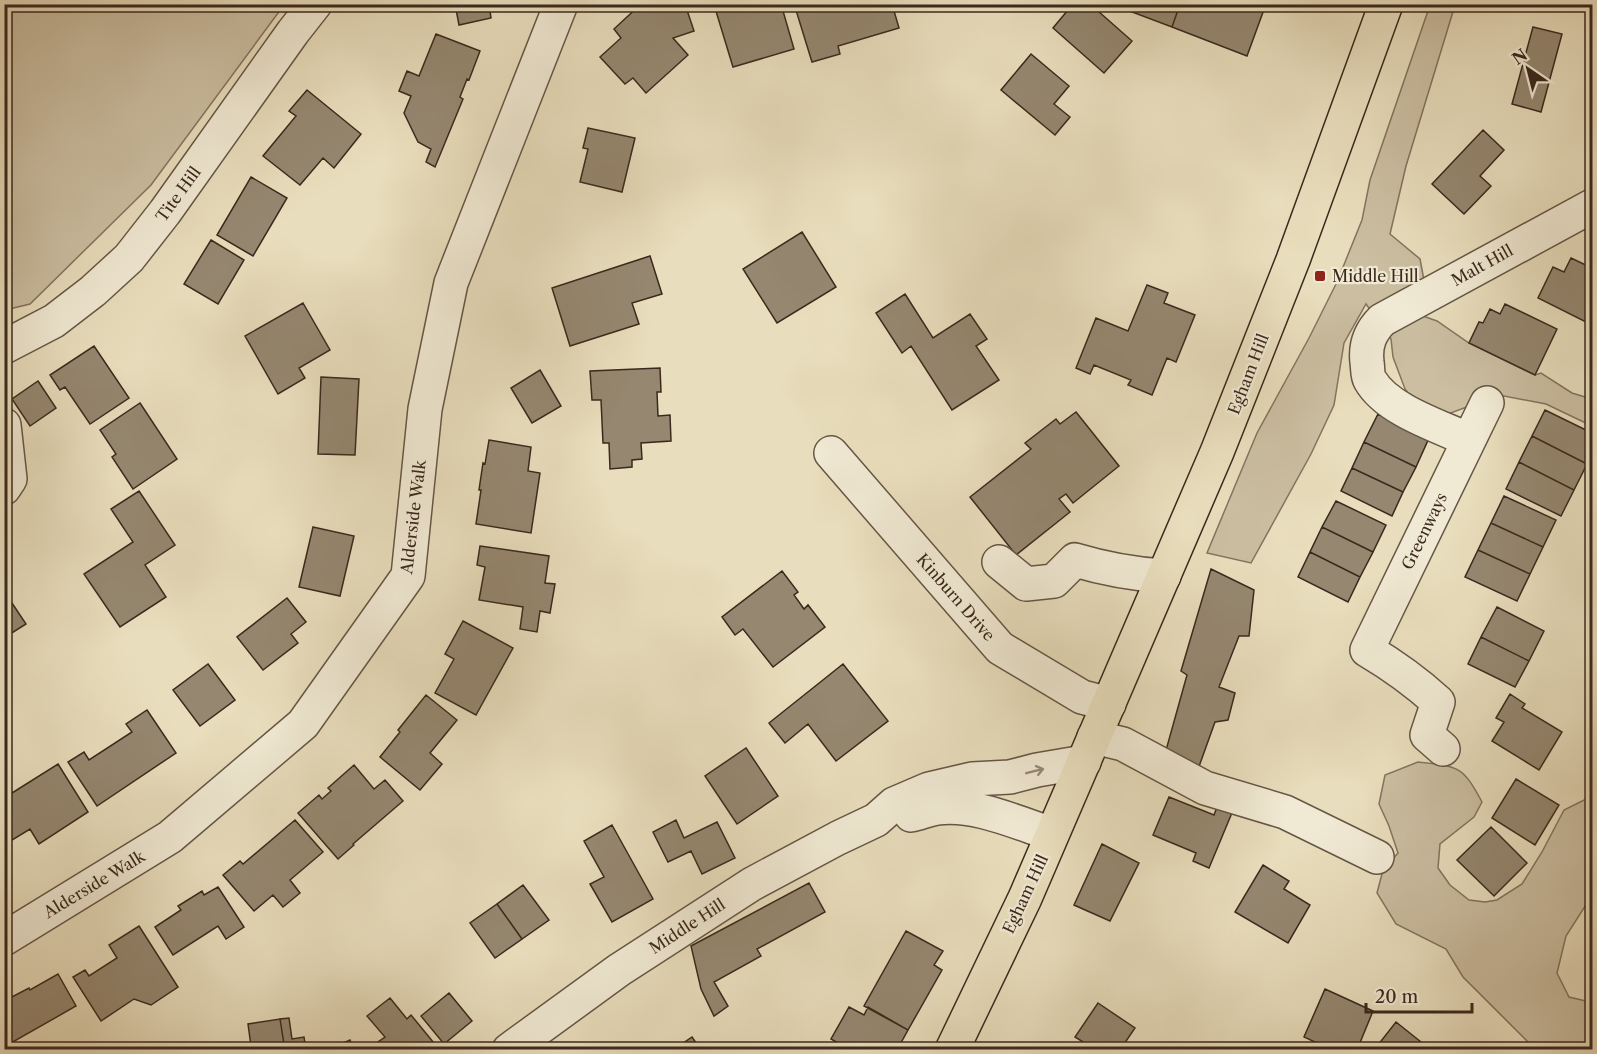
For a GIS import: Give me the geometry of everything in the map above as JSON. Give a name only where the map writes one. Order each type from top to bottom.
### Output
[{"type":"main road","name":"Egham Hill","points":[[952,1050],[1025,898],[1217,452],[1293,260],[1386,4]]},
{"type":"street","name":"Tite Hill","points":[[4,347],[54,321],[93,291],[129,258],[165,212],[315,4]]},
{"type":"street","name":"Alderside Walk","points":[[4,939],[170,837],[303,724],[408,576],[425,409],[451,283],[561,4]]},
{"type":"street","name":"Malt Hill","points":[[1469,440],[1401,409],[1383,397],[1369,379],[1368,339],[1382,320],[1593,206]]},
{"type":"street","name":"Greenways","points":[[1443,749],[1427,735],[1438,702],[1398,668],[1367,650],[1487,403]]},
{"type":"street","points":[[4,424],[10,479],[4,488]]},
{"type":"street","name":"Kinburn Drive","points":[[831,453],[1000,648],[1082,697],[1109,704]]},
{"type":"street","points":[[999,562],[1026,584],[1054,580],[1075,560],[1132,574],[1164,576]]},
{"type":"street","points":[[1089,750],[1123,744],[1205,788],[1285,812],[1377,857]]},
{"type":"street","name":"Middle Hill","points":[[509,1050],[619,970],[752,884],[876,820],[894,804],[929,789],[972,779],[1010,777],[1037,770],[1089,750]]},
{"type":"street","name":"Middle Hill","points":[[876,820],[903,818],[937,808],[954,807],[984,812],[1052,834]]},
{"type":"shaded area","points":[[4,5],[284,5],[151,185],[30,304],[5,310]]},
{"type":"shaded area","points":[[1430,5],[1455,5],[1406,166],[1390,234],[1420,259],[1424,280],[1420,315],[1437,321],[1469,343],[1535,375],[1541,373],[1572,393],[1592,399],[1592,426],[1546,404],[1499,395],[1448,414],[1419,408],[1405,389],[1393,357],[1391,339],[1366,304],[1344,343],[1334,405],[1311,454],[1251,563],[1207,553],[1257,433],[1337,282],[1362,220],[1370,180]]},
{"type":"shaded area","points":[[1418,762],[1458,770],[1470,781],[1482,802],[1474,817],[1440,844],[1438,868],[1450,885],[1469,900],[1485,902],[1497,900],[1522,884],[1564,810],[1592,796],[1592,898],[1566,936],[1557,973],[1569,997],[1592,1001],[1592,1049],[1535,1049],[1463,977],[1446,949],[1396,924],[1377,893],[1383,870],[1398,853],[1379,804],[1385,775]]},
{"type":"building","points":[[455,4],[489,4],[491,18],[459,25]]},
{"type":"building","points":[[641,4],[685,4],[694,31],[673,38],[688,55],[646,93],[633,78],[625,84],[600,57],[621,38],[614,29]]},
{"type":"building","points":[[727,4],[781,4],[794,49],[733,67],[715,8]]},
{"type":"building","points":[[802,4],[892,4],[899,28],[838,46],[840,54],[812,62],[795,7]]},
{"type":"building","points":[[1073,4],[1090,4],[1132,41],[1104,73],[1053,28]]},
{"type":"building","points":[[1111,4],[1180,4],[1172,27]]},
{"type":"building","points":[[1180,4],[1266,4],[1247,56],[1172,27]]},
{"type":"building","points":[[1533,27],[1562,34],[1541,112],[1512,104]]},
{"type":"building","points":[[436,34],[480,51],[460,97],[463,99],[435,167],[426,162],[431,149],[418,142],[404,113],[411,96],[399,91],[407,71],[419,76]]},
{"type":"building","points":[[1031,54],[1069,86],[1054,104],[1070,117],[1055,135],[1001,90]]},
{"type":"building","points":[[307,90],[361,134],[334,168],[323,158],[300,185],[263,156],[296,116],[289,111]]},
{"type":"building","points":[[588,128],[635,138],[622,192],[580,182],[588,149],[583,148]]},
{"type":"building","points":[[1483,130],[1504,150],[1480,176],[1491,186],[1464,214],[1432,184]]},
{"type":"building","points":[[251,177],[287,198],[253,256],[217,235]]},
{"type":"building","points":[[802,232],[836,287],[777,323],[743,269]]},
{"type":"building","points":[[211,240],[244,260],[218,304],[184,284]]},
{"type":"building","points":[[650,256],[662,294],[632,303],[639,324],[570,346],[552,288]]},
{"type":"building","points":[[1571,258],[1592,268],[1592,309],[1586,322],[1538,298],[1553,267],[1564,272]]},
{"type":"building","points":[[1147,285],[1168,293],[1164,303],[1195,315],[1176,362],[1167,358],[1152,395],[1128,385],[1131,380],[1094,365],[1090,374],[1076,368],[1096,318],[1128,331]]},
{"type":"building","points":[[905,294],[933,338],[970,314],[987,339],[976,346],[999,380],[952,410],[911,346],[902,353],[876,313]]},
{"type":"building","points":[[303,303],[330,350],[299,368],[305,378],[278,394],[245,336]]},
{"type":"building","points":[[1505,304],[1557,329],[1535,375],[1469,343],[1479,322],[1483,323],[1490,309],[1500,314]]},
{"type":"building","points":[[94,346],[129,398],[90,424],[65,387],[60,390],[50,375]]},
{"type":"building","points":[[660,368],[661,392],[657,392],[658,416],[670,415],[671,441],[641,443],[642,459],[632,460],[632,467],[610,469],[609,443],[603,443],[601,400],[592,400],[590,371]]},
{"type":"building","points":[[540,370],[561,406],[532,423],[511,388]]},
{"type":"building","points":[[321,377],[359,379],[355,455],[318,454]]},
{"type":"building","points":[[38,381],[56,408],[30,426],[12,399]]},
{"type":"building","points":[[140,403],[177,459],[133,489],[112,457],[116,454],[100,430]]},
{"type":"building","points":[[1545,410],[1592,433],[1592,453],[1587,464],[1532,436]]},
{"type":"building","points":[[1076,412],[1119,466],[1073,503],[1066,494],[1059,499],[1070,512],[1016,555],[970,497],[1031,449],[1025,443],[1056,419],[1060,424]]},
{"type":"building","points":[[1378,414],[1429,438],[1416,467],[1364,442]]},
{"type":"building","points":[[1532,436],[1587,464],[1574,490],[1519,462]]},
{"type":"building","points":[[489,440],[531,447],[528,471],[540,473],[531,533],[476,524],[483,463],[485,464]]},
{"type":"building","points":[[1364,442],[1416,467],[1403,492],[1352,468]]},
{"type":"building","points":[[1519,462],[1574,490],[1561,516],[1506,489]]},
{"type":"building","points":[[1352,468],[1403,492],[1392,516],[1341,491]]},
{"type":"building","points":[[139,491],[175,545],[145,565],[166,597],[120,627],[84,574],[133,542],[111,509]]},
{"type":"building","points":[[1504,496],[1556,520],[1543,547],[1491,523]]},
{"type":"building","points":[[1336,501],[1386,525],[1373,552],[1322,527]]},
{"type":"building","points":[[1491,523],[1543,547],[1530,574],[1478,550]]},
{"type":"building","points":[[313,527],[354,536],[340,596],[299,587]]},
{"type":"building","points":[[1322,527],[1373,552],[1360,577],[1310,552]]},
{"type":"building","points":[[480,546],[549,556],[545,583],[555,584],[550,613],[540,611],[537,632],[520,629],[523,607],[479,600],[485,567],[477,565]]},
{"type":"building","points":[[1478,550],[1530,574],[1517,601],[1465,577]]},
{"type":"building","points":[[1310,552],[1360,577],[1348,602],[1298,577]]},
{"type":"building","points":[[1211,569],[1254,590],[1249,636],[1239,636],[1219,687],[1235,693],[1228,720],[1215,722],[1197,772],[1163,761],[1187,675],[1181,671]]},
{"type":"building","points":[[782,571],[798,592],[794,595],[804,609],[808,605],[825,627],[773,667],[743,629],[735,635],[722,617]]},
{"type":"building","points":[[4,591],[26,624],[4,638]]},
{"type":"building","points":[[287,598],[306,622],[291,634],[298,643],[263,670],[237,637]]},
{"type":"building","points":[[1497,607],[1544,631],[1529,661],[1481,637]]},
{"type":"building","points":[[463,621],[513,648],[476,715],[435,693],[454,659],[445,654]]},
{"type":"building","points":[[1481,637],[1529,661],[1515,687],[1468,664]]},
{"type":"building","points":[[208,664],[235,700],[200,726],[173,690]]},
{"type":"building","points":[[843,664],[888,721],[836,761],[808,724],[785,743],[769,723]]},
{"type":"building","points":[[1510,694],[1525,704],[1522,708],[1562,732],[1539,770],[1492,741],[1504,722],[1496,718]]},
{"type":"building","points":[[426,695],[457,720],[430,753],[442,764],[420,790],[380,757]]},
{"type":"building","points":[[147,710],[176,753],[97,806],[68,762],[84,752],[89,760],[132,732],[126,724]]},
{"type":"building","points":[[746,748],[778,796],[737,824],[705,776]]},
{"type":"building","points":[[58,764],[88,812],[39,844],[30,829],[4,845],[4,798]]},
{"type":"building","points":[[354,765],[374,789],[385,780],[403,801],[338,859],[298,813],[319,795],[322,799],[331,791],[328,788]]},
{"type":"building","points":[[1516,779],[1559,805],[1535,845],[1492,818]]},
{"type":"building","points":[[1169,797],[1214,815],[1219,802],[1234,808],[1209,868],[1193,861],[1196,853],[1153,835]]},
{"type":"building","points":[[295,820],[323,852],[290,880],[300,893],[283,907],[273,895],[254,911],[223,875],[240,861],[243,864]]},
{"type":"building","points":[[676,820],[684,838],[717,822],[735,858],[702,874],[691,851],[668,862],[653,832]]},
{"type":"building","points":[[612,825],[653,899],[612,922],[590,884],[604,877],[584,841]]},
{"type":"building","points":[[1491,827],[1527,863],[1494,896],[1457,860]]},
{"type":"building","points":[[1102,844],[1139,863],[1110,921],[1074,905]]},
{"type":"building","points":[[1263,865],[1289,881],[1284,889],[1310,905],[1288,943],[1235,912]]},
{"type":"building","points":[[809,883],[825,912],[757,949],[761,956],[714,982],[728,1006],[714,1016],[701,989],[691,946]]},
{"type":"building","points":[[523,885],[549,920],[522,939],[497,904]]},
{"type":"building","points":[[218,887],[244,927],[226,939],[218,926],[173,955],[155,927],[181,910],[178,906],[202,891],[204,895]]},
{"type":"building","points":[[497,904],[522,939],[495,958],[470,923]]},
{"type":"building","points":[[139,926],[178,987],[151,1005],[134,999],[101,1021],[73,977],[85,970],[89,976],[117,958],[109,945]]},
{"type":"building","points":[[906,931],[943,951],[934,965],[942,970],[908,1030],[864,1006]]},
{"type":"building","points":[[58,974],[76,1006],[4,1047],[4,1005],[6,1004],[4,1001]]},
{"type":"building","points":[[1325,989],[1373,1011],[1357,1050],[1332,1050],[1304,1037]]},
{"type":"building","points":[[449,993],[472,1021],[444,1044],[421,1016]]},
{"type":"building","points":[[390,998],[407,1019],[411,1015],[438,1048],[436,1050],[384,1050],[378,1042],[385,1037],[367,1016]]},
{"type":"building","points":[[1098,1003],[1135,1028],[1120,1050],[1096,1050],[1075,1037]]},
{"type":"building","points":[[849,1007],[864,1015],[868,1007],[908,1030],[897,1050],[844,1050],[845,1047],[831,1039]]},
{"type":"building","points":[[289,1018],[292,1039],[304,1037],[306,1050],[285,1050],[280,1019]]},
{"type":"building","points":[[280,1019],[285,1050],[263,1050],[262,1045],[251,1046],[248,1024]]},
{"type":"building","points":[[1396,1022],[1431,1050],[1374,1050]]},
{"type":"building","points":[[692,1037],[701,1050],[673,1050]]},
{"type":"building","points":[[350,1040],[354,1050],[329,1049]]},
{"type":"place","name":"Middle Hill","points":[[1320,276]]}]
